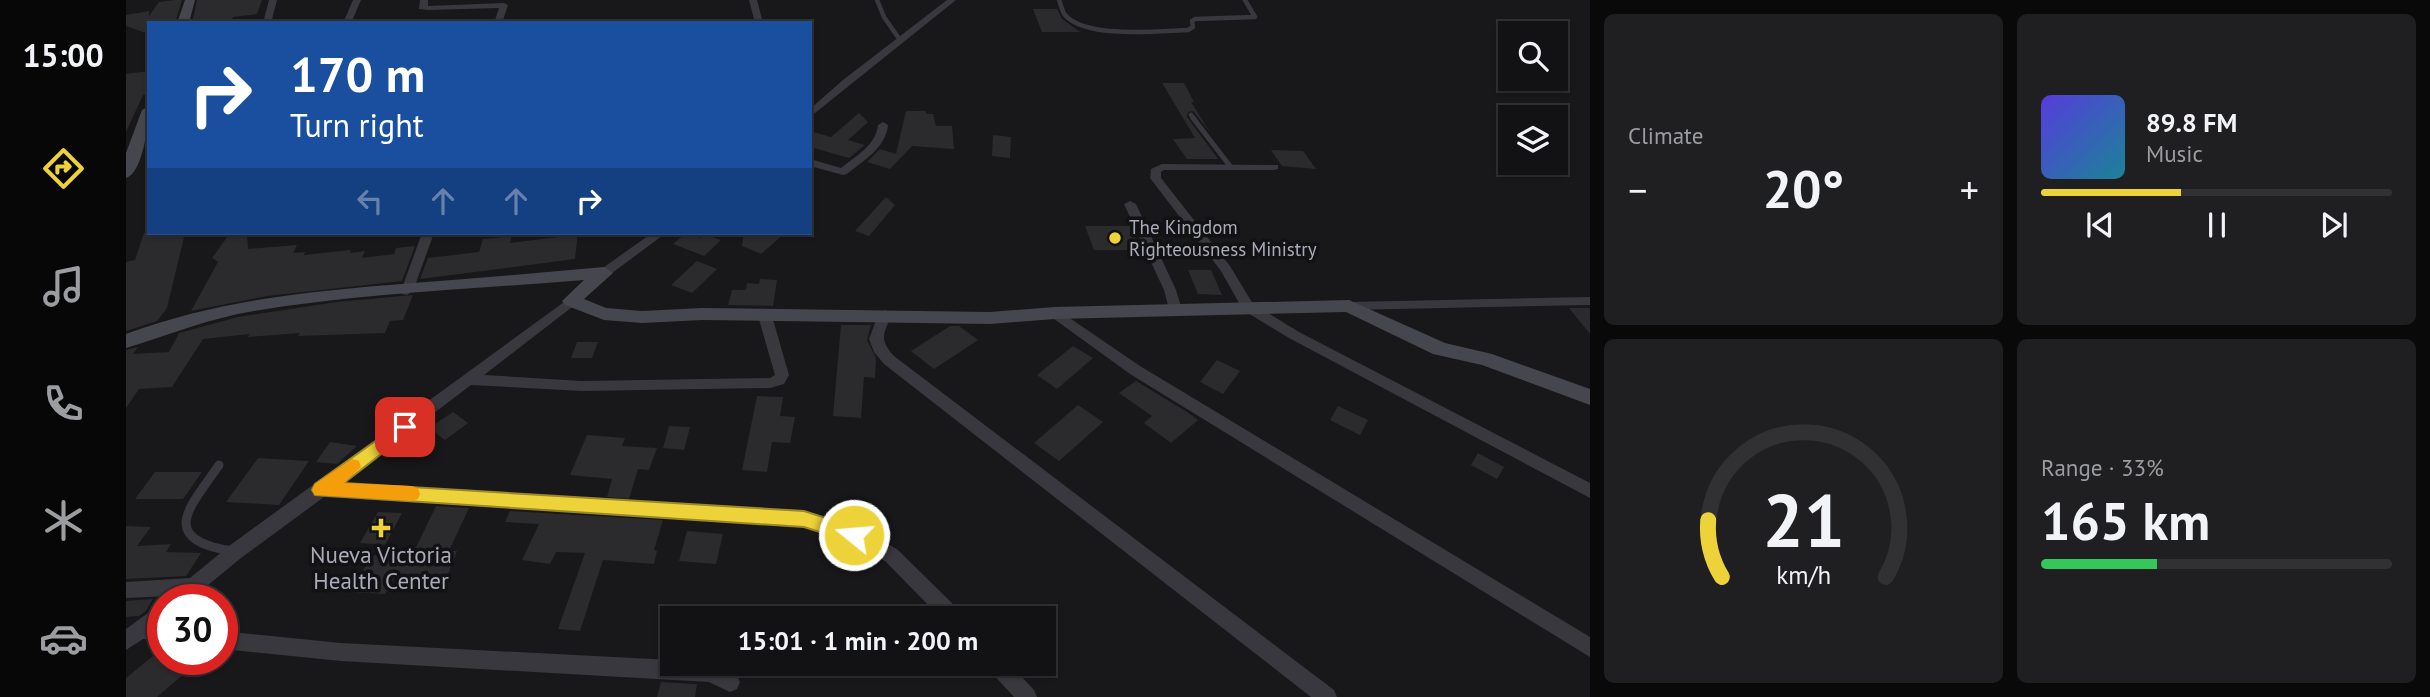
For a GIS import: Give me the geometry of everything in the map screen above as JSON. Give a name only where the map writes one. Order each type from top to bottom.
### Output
[{"type":"street","points":[[184,21],[190,0]]},
{"type":"street","points":[[267,21],[272,0]]},
{"type":"street","points":[[348,21],[357,0]]},
{"type":"street","points":[[424,0],[422,7],[428,8],[504,5],[499,21]]},
{"type":"street","points":[[753,0],[758,21]]},
{"type":"street","points":[[812,112],[952,0]]},
{"type":"street","points":[[812,98],[825,101]]},
{"type":"street","points":[[126,173],[147,115]]},
{"type":"street","points":[[812,163],[842,172],[882,137],[883,125]]},
{"type":"street","points":[[1274,167],[1162,167],[1155,172],[1156,178],[1226,269],[1248,307],[1294,335],[1590,491]]},
{"type":"street","points":[[1130,204],[1170,289],[1175,310]]},
{"type":"street","points":[[407,291],[427,235]]},
{"type":"street","points":[[195,584],[657,235]]},
{"type":"street","points":[[126,341],[175,323],[230,309],[310,297],[604,273]]},
{"type":"street","points":[[571,301],[584,308],[620,317],[702,314],[990,318],[1055,313],[1248,307],[1590,301]]},
{"type":"street","points":[[1349,306],[1440,349],[1486,359],[1590,397]]},
{"type":"street","points":[[1055,313],[1135,370],[1590,648]]},
{"type":"street","points":[[885,315],[875,337],[876,346],[889,360],[1327,697]]},
{"type":"street","points":[[467,379],[582,386],[770,383],[779,380],[782,375],[765,316]]},
{"type":"street","points":[[321,490],[804,519],[874,544],[892,556],[942,606]]},
{"type":"street","points":[[126,590],[147,589]]},
{"type":"street","points":[[133,636],[147,624]]},
{"type":"street","points":[[238,642],[368,654],[709,672],[730,682]]},
{"type":"street","points":[[1008,676],[1027,697]]},
{"type":"lane","points":[[877,0],[884,17],[900,40]]},
{"type":"lane","points":[[1059,0],[1065,14],[1083,26],[1126,30],[1188,30],[1193,27],[1192,21],[1195,19],[1255,17],[1245,0]]},
{"type":"lane","points":[[1191,116],[1230,166]]},
{"type":"lane","points":[[219,465],[186,513],[184,521],[186,529],[200,545],[235,552]]},
{"type":"building","points":[[182,0],[176,21],[147,21],[147,33],[126,26],[126,15],[149,11],[149,16],[159,2]]},
{"type":"building","points":[[197,0],[262,0],[257,14],[233,17],[232,21],[192,21]]},
{"type":"building","points":[[1033,9],[1057,9],[1062,19],[1080,32],[1042,32]]},
{"type":"building","points":[[147,71],[147,94],[143,95],[126,132],[126,74]]},
{"type":"building","points":[[1162,83],[1184,83],[1194,102],[1191,102],[1210,132],[1193,111],[1188,112],[1187,117],[1218,159],[1187,159],[1173,139],[1195,138]]},
{"type":"building","points":[[906,111],[926,111],[926,114],[933,114],[936,126],[952,126],[954,149],[912,146],[890,169],[867,162],[880,149],[896,154]]},
{"type":"building","points":[[859,113],[868,122],[848,140],[865,145],[849,158],[812,148],[812,132],[831,137]]},
{"type":"building","points":[[993,135],[1011,137],[1010,158],[992,156]]},
{"type":"building","points":[[1271,150],[1303,151],[1316,169],[1282,166]]},
{"type":"building","points":[[886,197],[895,205],[869,236],[855,231]]},
{"type":"building","name":"The Kingdom Righteousness Ministry","points":[[1085,226],[1131,226],[1142,250],[1094,250]]},
{"type":"building","points":[[144,233],[185,235],[167,308],[157,321],[126,331],[126,262],[135,260]]},
{"type":"building","points":[[229,235],[247,235],[248,249],[297,245],[293,253],[305,252],[304,255],[365,251],[362,258],[394,254],[396,248],[415,246],[402,281],[267,296],[191,311],[218,262],[212,258]]},
{"type":"building","points":[[578,235],[575,259],[420,279],[428,258],[479,252],[483,239],[512,236],[510,243]]},
{"type":"building","points":[[684,235],[700,238],[707,235],[721,240],[704,256],[673,244]]},
{"type":"building","points":[[744,235],[783,235],[761,254],[742,246]]},
{"type":"building","points":[[697,261],[717,269],[692,293],[671,285]]},
{"type":"building","points":[[1188,270],[1211,270],[1222,295],[1198,294]]},
{"type":"building","points":[[760,279],[777,280],[773,306],[728,305],[732,290],[746,290],[747,283],[759,284]]},
{"type":"building","points":[[413,295],[403,320],[390,321],[385,333],[298,336],[300,333],[247,337],[250,334],[203,339],[172,387],[139,389],[126,408],[126,350],[138,347],[133,354],[169,352],[179,333],[238,317],[337,302]]},
{"type":"building","points":[[1569,308],[1590,308],[1590,334]]},
{"type":"building","points":[[841,325],[871,325],[867,340],[876,358],[875,378],[864,377],[861,418],[833,416]]},
{"type":"building","points":[[950,326],[959,326],[978,340],[934,369],[911,351]]},
{"type":"building","points":[[577,342],[598,342],[592,358],[571,358]]},
{"type":"building","points":[[1073,346],[1093,358],[1057,389],[1037,375]]},
{"type":"building","points":[[1217,360],[1240,371],[1223,394],[1200,382]]},
{"type":"building","points":[[1136,381],[1198,420],[1171,443],[1144,423],[1152,416],[1119,393]]},
{"type":"building","points":[[757,396],[783,397],[780,416],[795,417],[790,443],[772,442],[767,472],[742,470]]},
{"type":"building","points":[[1078,405],[1103,422],[1059,461],[1034,443]]},
{"type":"building","points":[[1338,406],[1368,420],[1360,435],[1330,420]]},
{"type":"building","points":[[453,412],[468,423],[445,440],[429,428]]},
{"type":"building","points":[[669,426],[690,427],[684,450],[663,448]]},
{"type":"building","points":[[587,435],[625,438],[622,446],[657,448],[649,470],[638,469],[629,499],[607,497],[612,479],[570,475]]},
{"type":"building","points":[[330,442],[357,446],[337,464],[316,462]]},
{"type":"building","points":[[1478,453],[1504,467],[1497,479],[1471,465]]},
{"type":"building","points":[[258,458],[309,461],[279,505],[226,502]]},
{"type":"building","points":[[155,472],[202,472],[183,499],[135,499]]},
{"type":"building","points":[[436,506],[469,508],[449,551],[457,551],[447,577],[395,576],[385,594],[351,592],[372,555],[411,558]]},
{"type":"building","points":[[510,511],[663,520],[654,550],[657,551],[654,564],[603,560],[580,631],[558,629],[585,553],[556,552],[550,564],[522,560],[539,524],[505,522]]},
{"type":"building","name":"Nueva Victoria Health Center","points":[[378,512],[402,513],[385,545],[360,543]]},
{"type":"building","points":[[126,526],[151,527],[137,546],[171,544],[166,552],[201,553],[186,576],[126,579]]},
{"type":"building","points":[[687,531],[723,534],[716,564],[679,561]]},
{"type":"building","points":[[147,599],[147,609],[139,616],[126,617],[126,601]]},
{"type":"building","points":[[147,661],[147,675],[183,675],[157,697],[126,697],[126,678]]},
{"type":"building","points":[[661,682],[697,684],[695,697],[657,697]]},
{"type":"slow traffic","points":[[352,467],[321,490],[411,494]]},
{"type":"place","name":"The Kingdom Righteousness Ministry","points":[[1115,238]]},
{"type":"place","name":"Nueva Victoria Health Center","points":[[381,528]]},
{"type":"route","points":[[405,427],[321,490],[804,519],[854,535]]}]
